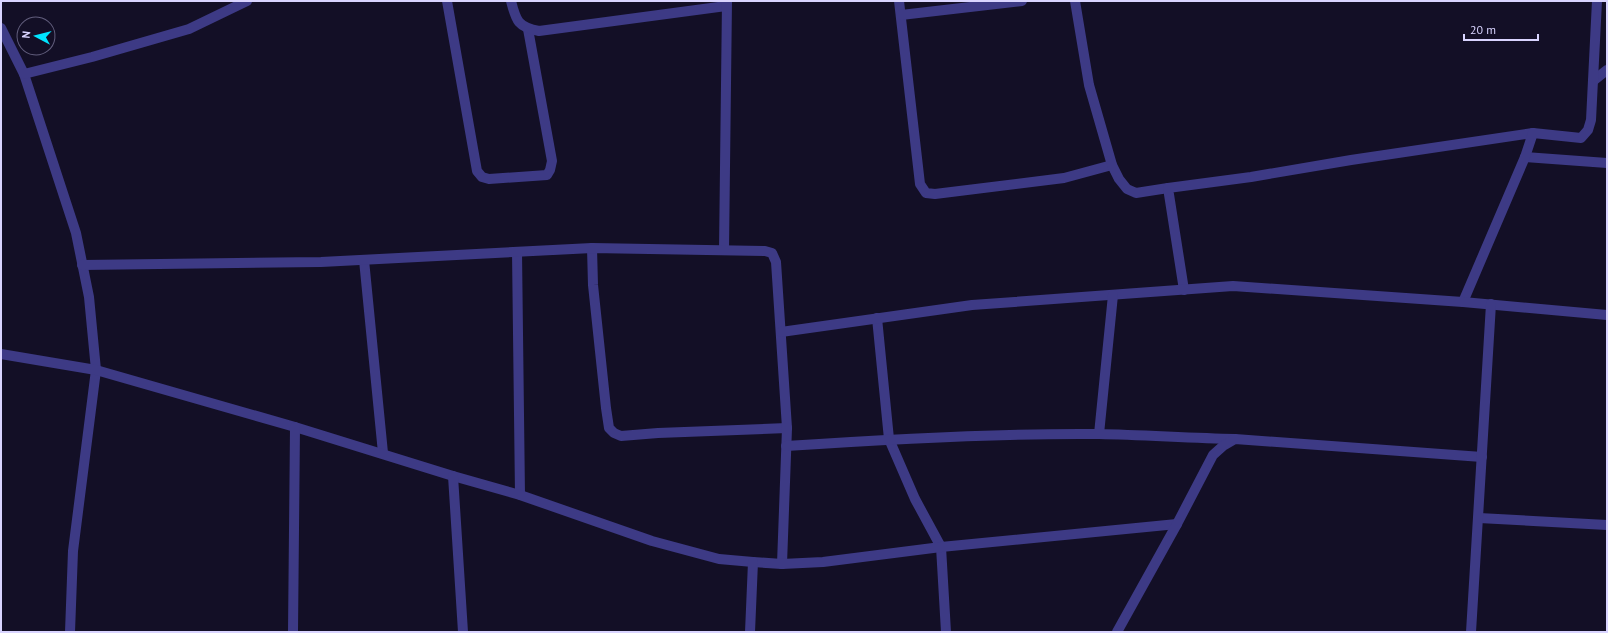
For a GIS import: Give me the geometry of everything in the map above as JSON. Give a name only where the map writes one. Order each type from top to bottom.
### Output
[{"type":"street","points":[[24,74],[92,57],[189,29],[247,1]]},
{"type":"street","points":[[447,1],[477,171],[482,177],[489,179],[547,175],[550,170],[552,162],[528,29]]},
{"type":"street","points":[[511,1],[516,19],[528,29],[539,31],[726,4],[724,250]]},
{"type":"street","points":[[899,1],[920,184],[926,193],[935,194],[1064,178],[1112,165]]},
{"type":"street","points":[[901,15],[1022,1]]},
{"type":"street","points":[[1075,1],[1089,85],[1112,165],[1119,179],[1127,189],[1136,193],[1252,177],[1352,160],[1533,133],[1581,138],[1588,130],[1591,120],[1597,1]]},
{"type":"street","points":[[1,28],[24,74],[76,233],[89,297],[96,370],[72,551],[70,632]]},
{"type":"street","points":[[1593,81],[1607,70]]},
{"type":"street","points":[[1463,302],[1525,157],[1533,133]]},
{"type":"street","points":[[1525,157],[1607,164]]},
{"type":"street","points":[[1168,188],[1184,290]]},
{"type":"street","points":[[82,265],[322,262],[592,248],[765,251],[772,254],[776,262],[787,428],[782,564]]},
{"type":"street","points":[[592,248],[593,285],[606,408],[609,428],[614,433],[621,436],[658,433],[787,428]]},
{"type":"street","points":[[517,252],[520,495]]},
{"type":"street","points":[[364,260],[383,453]]},
{"type":"street","points":[[781,332],[972,305],[1233,286],[1491,304],[1607,315]]},
{"type":"street","points":[[1099,434],[1113,295]]},
{"type":"street","points":[[1471,632],[1491,304]]},
{"type":"street","points":[[877,318],[889,439],[915,500],[942,547],[946,632]]},
{"type":"street","points":[[1,354],[96,370],[296,427],[453,476],[520,495],[652,541],[719,559],[782,564],[823,562],[942,547],[1177,524]]},
{"type":"street","points":[[293,632],[296,427]]},
{"type":"street","points":[[786,446],[889,439],[1099,434],[1235,439],[1482,457]]},
{"type":"street","points":[[1117,632],[1177,524],[1213,455],[1223,446],[1235,439]]},
{"type":"street","points":[[453,476],[462,632]]},
{"type":"street","points":[[1479,518],[1607,525]]},
{"type":"street","points":[[750,632],[753,562]]}]
